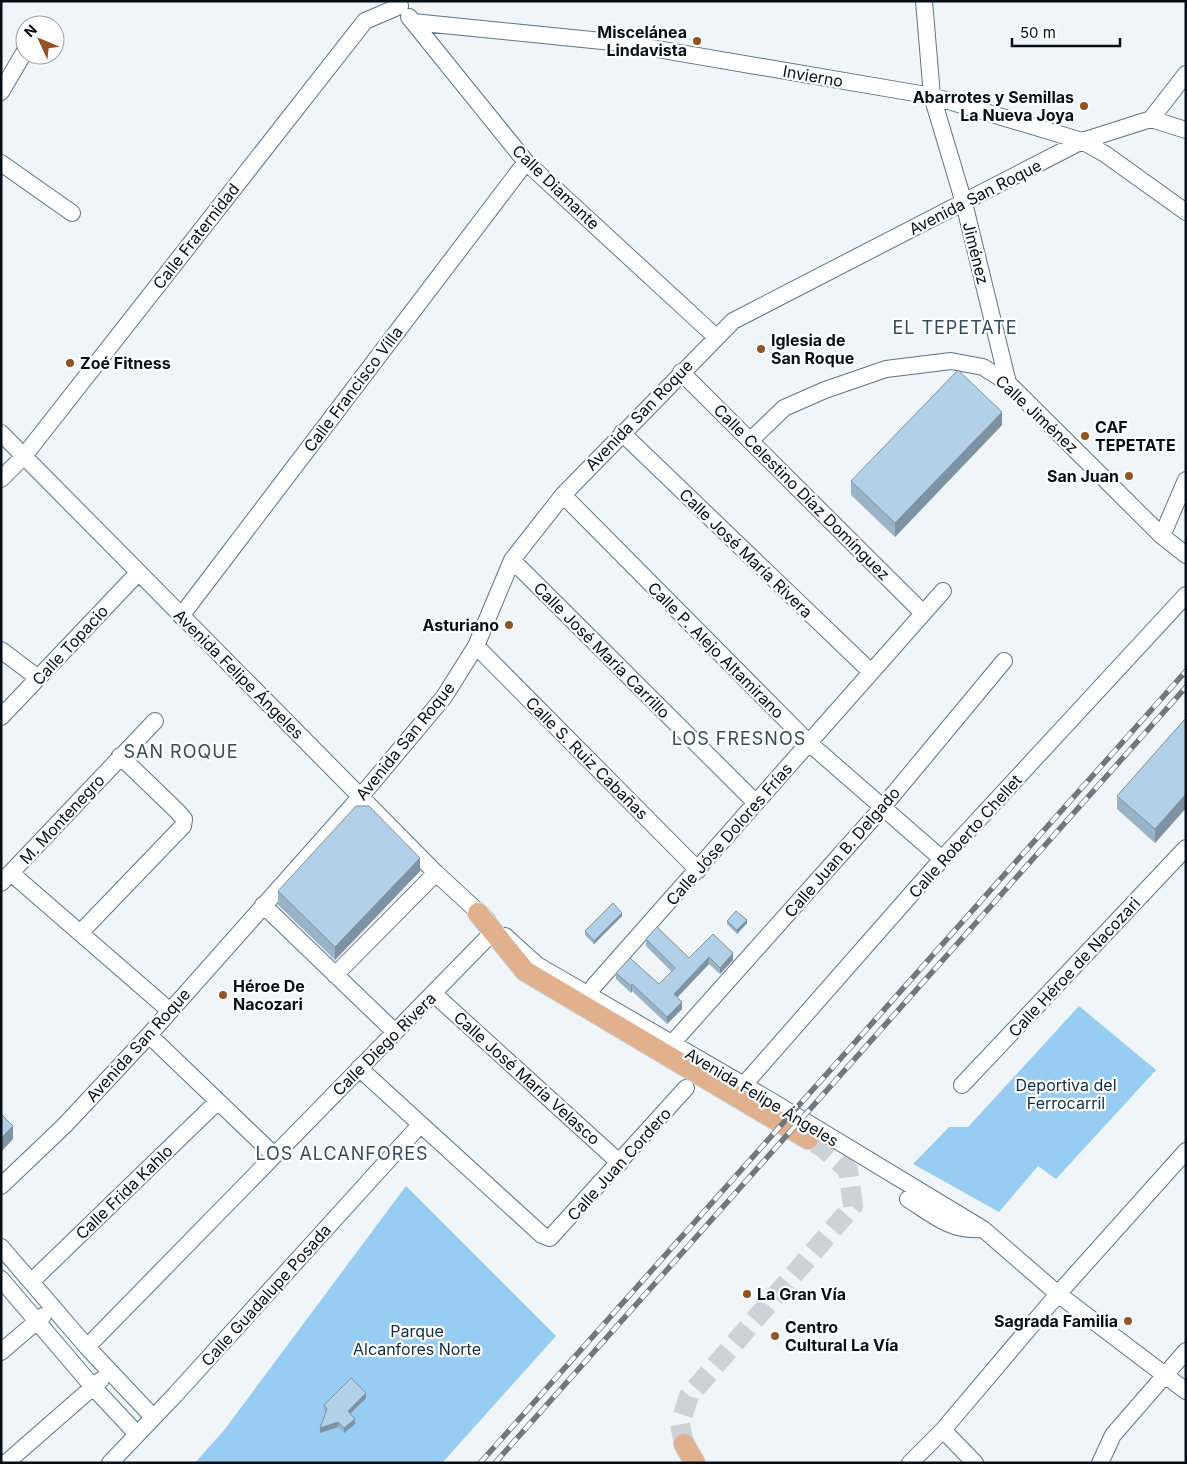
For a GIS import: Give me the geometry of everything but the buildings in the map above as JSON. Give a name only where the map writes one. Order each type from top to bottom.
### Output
[{"type":"main road","name":"Avenida Felipe Ángeles","points":[[478,913],[525,971],[808,1139]]},
{"type":"main road","points":[[684,1444],[695,1463]]},
{"type":"street","points":[[924,1],[932,96]]},
{"type":"street","name":"Calle Diamante","points":[[398,4],[526,162],[716,337]]},
{"type":"street","name":"Calle Fraternidad","points":[[1,479],[24,456],[365,21],[398,4]]},
{"type":"street","name":"Invierno","points":[[413,22],[622,44],[932,96],[1082,140],[1105,154],[1186,212]]},
{"type":"street","points":[[1,92],[17,65]]},
{"type":"street","points":[[1186,74],[1151,119],[1186,130]]},
{"type":"street","name":"Jiménez","points":[[932,96],[964,203],[1008,383]]},
{"type":"street","name":"Avenida San Roque","points":[[1,1186],[65,1125],[149,1035],[361,796],[444,697],[476,646],[512,560],[563,495],[681,372],[733,321],[964,203],[1082,140],[1151,119]]},
{"type":"street","points":[[1105,154],[1111,136],[1126,128]]},
{"type":"street","points":[[1,162],[72,213]]},
{"type":"street","name":"Calle Francisco Villa","points":[[181,616],[526,162]]},
{"type":"street","name":"Calle Jiménez","points":[[751,440],[784,408],[825,390],[886,369],[951,361],[983,367],[1008,383],[1162,536],[1186,555]]},
{"type":"street","name":"Calle Celestino Díaz Domínguez","points":[[681,372],[922,612]]},
{"type":"street","name":"Avenida Felipe Ángeles","points":[[1,433],[436,873],[537,965],[771,1101],[983,1229],[1058,1294],[1186,1391]]},
{"type":"street","name":"Calle José María Rivera","points":[[622,433],[871,672]]},
{"type":"street","points":[[1162,536],[1186,480]]},
{"type":"street","name":"Calle P. Alejo Altamirano","points":[[563,495],[809,744],[942,859]]},
{"type":"street","name":"Calle José María Carrillo","points":[[512,560],[756,802]]},
{"type":"street","name":"Calle Topacio","points":[[1,717],[138,573]]},
{"type":"street","name":"Calle Jóse Dolores Frías","points":[[594,986],[809,744],[922,612],[943,591]]},
{"type":"street","name":"Calle Roberto Chellet","points":[[748,1080],[942,859],[1186,595]]},
{"type":"street","name":"Calle S. Ruiz Cabañas","points":[[476,646],[698,870]]},
{"type":"street","points":[[1,650],[38,678]]},
{"type":"street","name":"Calle Juan B. Delgado","points":[[676,1039],[882,808],[1004,661]]},
{"type":"street","name":"M. Montenegro","points":[[155,721],[6,878],[80,933],[170,1011]]},
{"type":"street","points":[[80,933],[183,826],[184,819],[120,756]]},
{"type":"street","name":"Calle Héroe de Nacozari","points":[[962,1085],[1186,848]]},
{"type":"street","points":[[335,975],[436,873]]},
{"type":"street","points":[[263,905],[395,1032]]},
{"type":"street","name":"Calle Diego Rivera","points":[[87,1347],[493,932]]},
{"type":"street","name":"Calle José María Velasco","points":[[434,994],[620,1163]]},
{"type":"street","points":[[149,1035],[274,1155]]},
{"type":"street","points":[[359,1068],[420,1125]]},
{"type":"street","name":"Calle Juan Cordero","points":[[420,1125],[542,1235],[550,1238],[686,1088]]},
{"type":"street","name":"Calle Frida Kahlo","points":[[31,1282],[217,1102]]},
{"type":"street","name":"Calle Guadalupe Posada","points":[[110,1463],[420,1125]]},
{"type":"street","points":[[910,1463],[943,1430],[1058,1294],[1186,1152]]},
{"type":"street","points":[[908,1199],[952,1227],[967,1230],[983,1229]]},
{"type":"street","points":[[1,1247],[87,1347],[153,1417]]},
{"type":"street","points":[[1,1279],[93,1387],[137,1434]]},
{"type":"street","points":[[1,1352],[53,1308]]},
{"type":"street","points":[[1100,1463],[1113,1435],[1163,1375],[1186,1351]]},
{"type":"street","points":[[6,1463],[111,1373]]},
{"type":"street","points":[[943,1430],[975,1463]]},
{"type":"green space","name":"Deportiva del Ferrocarril","points":[[1079,1006],[1156,1070],[1056,1179],[1038,1166],[999,1212],[913,1164],[949,1127],[968,1127]]},
{"type":"green space","name":"Parque Alcanfores Norte","points":[[406,1186],[556,1336],[442,1463],[195,1463],[225,1429]]},
{"type":"tunnel","points":[[684,1444],[680,1424],[689,1396],[853,1206],[848,1170],[822,1147],[808,1139]]},
{"type":"railway","points":[[480,1463],[1186,671]]},
{"type":"railway","points":[[495,1463],[1186,687]]},
{"type":"place","name":"Miscelánea Lindavista","points":[[697,41]]},
{"type":"place","name":"Abarrotes y Semillas La Nueva Joya","points":[[1084,106]]},
{"type":"place","name":"Iglesia de San Roque","points":[[761,349]]},
{"type":"place","name":"Zoé Fitness","points":[[70,363]]},
{"type":"place","name":"CAF TEPETATE","points":[[1085,436]]},
{"type":"place","name":"San Juan","points":[[1129,476]]},
{"type":"place","name":"Asturiano","points":[[509,625]]},
{"type":"place","name":"Héroe De Nacozari","points":[[223,995]]},
{"type":"place","name":"La Gran Vía","points":[[747,1294]]},
{"type":"place","name":"Sagrada Familia","points":[[1128,1321]]},
{"type":"place","name":"Centro Cultural La Vía","points":[[775,1336]]},
{"type":"district","name":"EL TEPETATE","points":[[955,328]]},
{"type":"district","name":"LOS FRESNOS","points":[[739,739]]},
{"type":"district","name":"SAN ROQUE","points":[[181,752]]},
{"type":"district","name":"LOS ALCANFORES","points":[[342,1154]]}]
